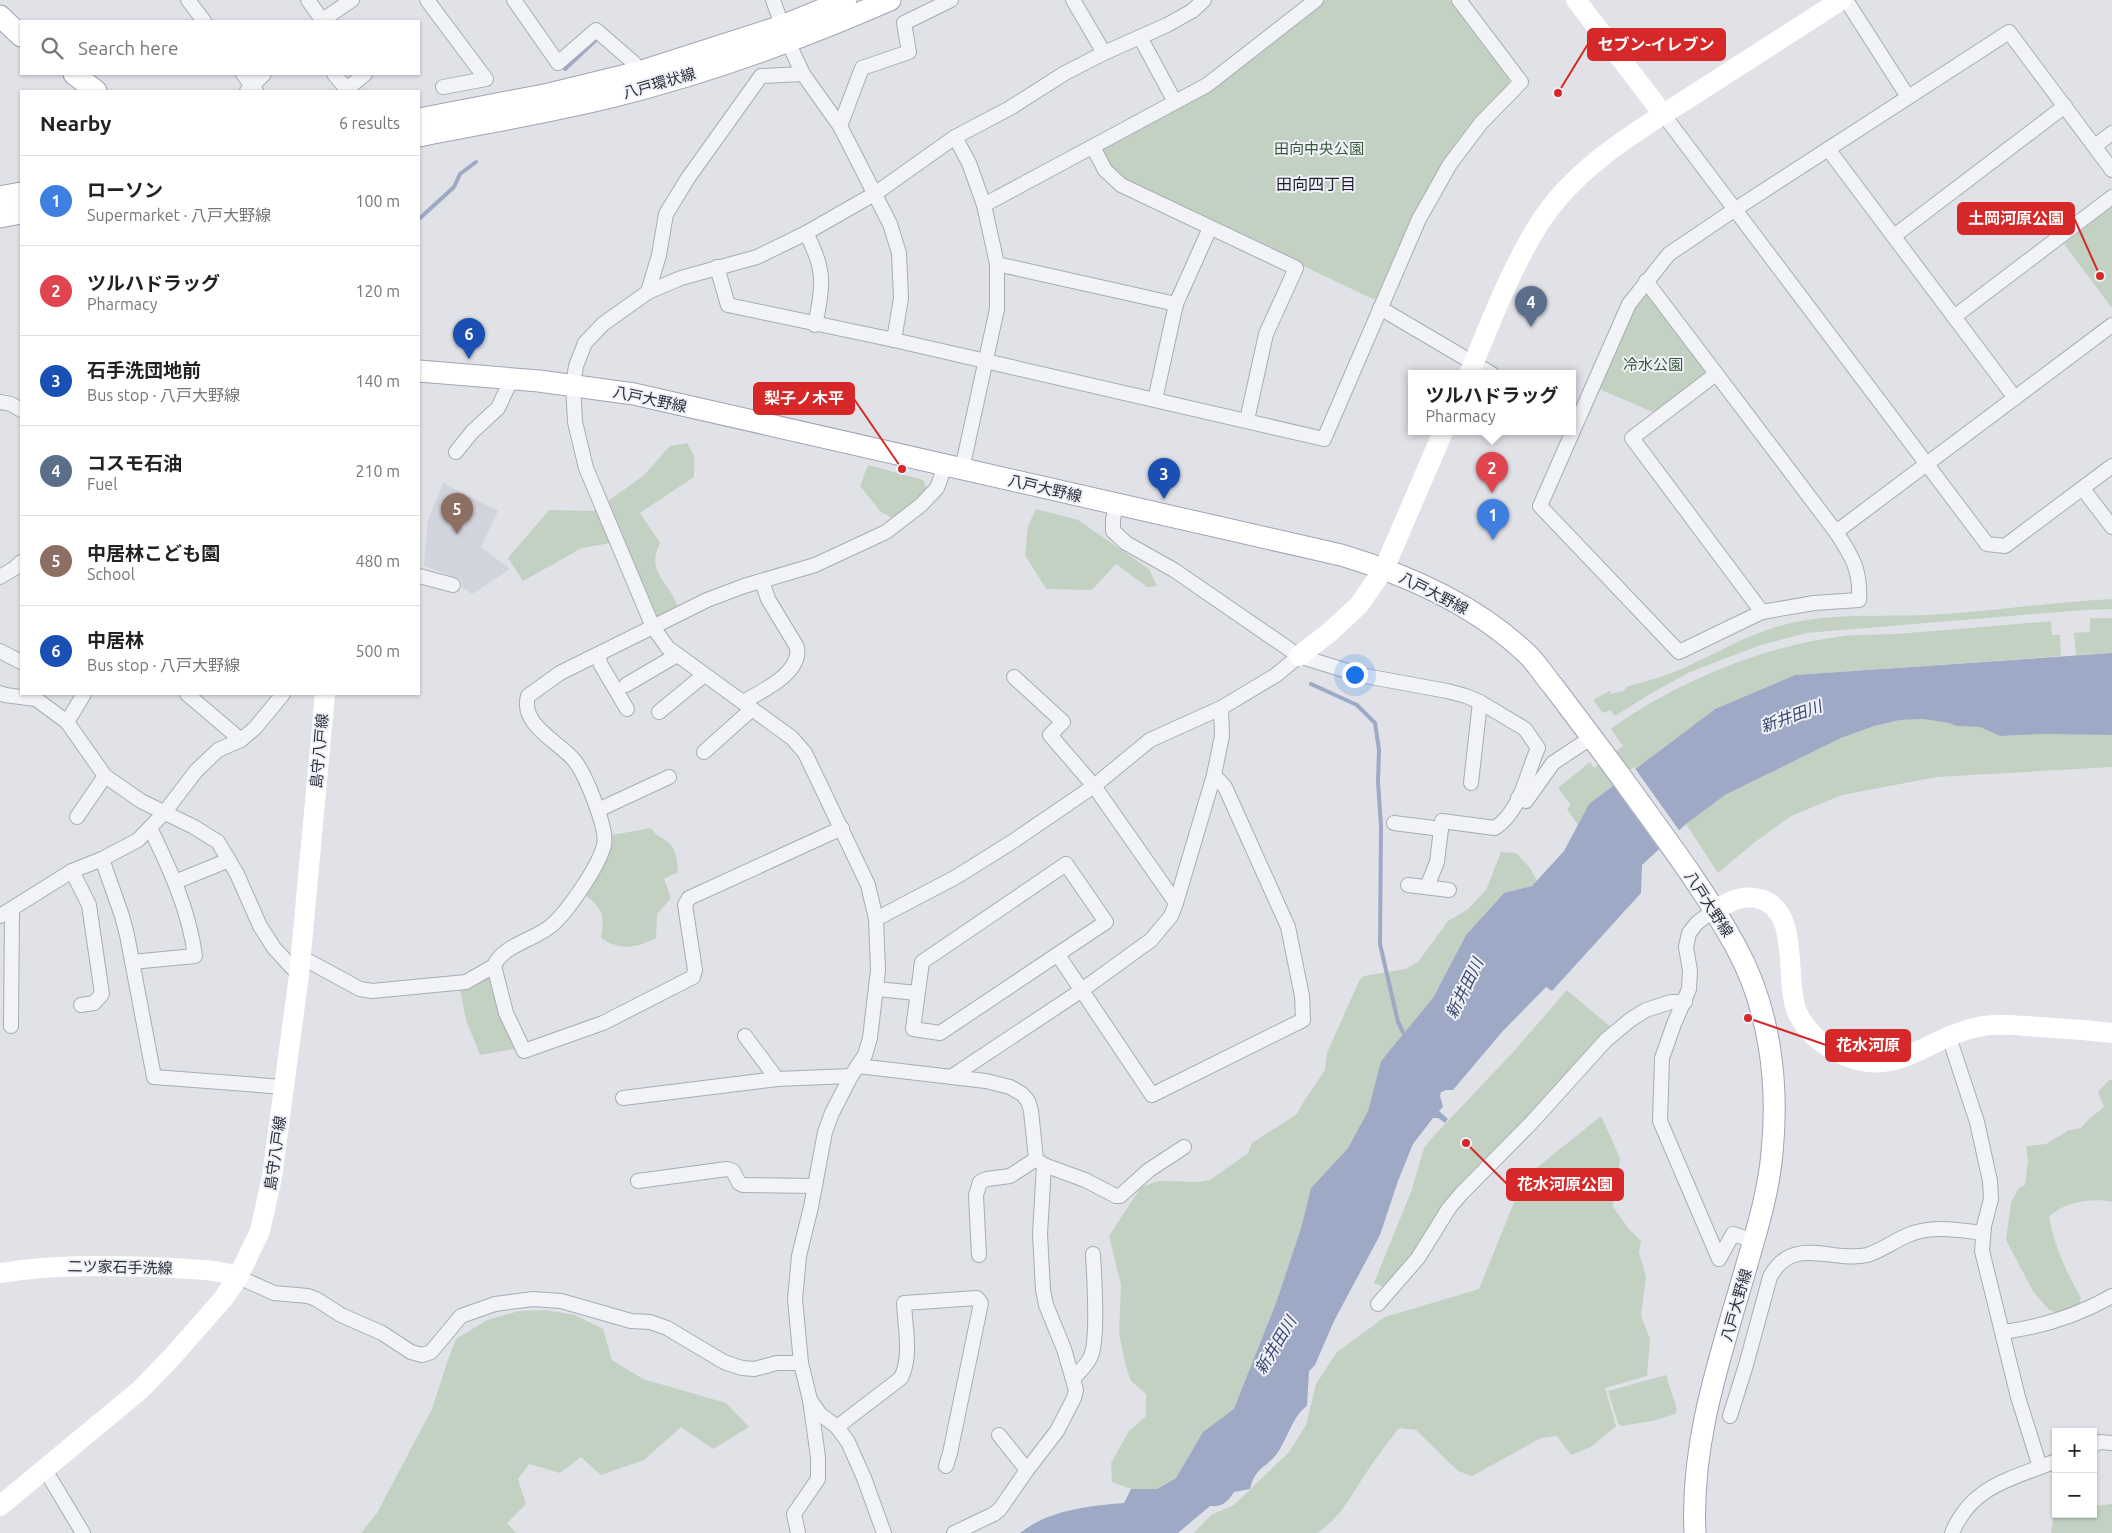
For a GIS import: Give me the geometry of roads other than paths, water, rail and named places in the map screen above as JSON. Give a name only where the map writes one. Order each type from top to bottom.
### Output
[{"type":"main road","name":"八戸環状線","points":[[420,136],[546,112],[616,96],[716,67],[785,34],[846,0]]},
{"type":"main road","name":"八戸環状線","points":[[420,119],[549,94],[639,72],[785,34],[890,0]]},
{"type":"main road","points":[[0,16],[20,35]]},
{"type":"main road","points":[[75,75],[95,90]]},
{"type":"main road","points":[[0,197],[20,193]]},
{"type":"main road","points":[[0,217],[20,213]]},
{"type":"main road","name":"八戸大野線","points":[[420,371],[512,378],[634,394],[1341,556],[1384,569],[1461,603],[1528,655],[1598,745],[1714,910],[1737,948],[1753,987],[1765,1025],[1772,1067],[1775,1116],[1772,1156],[1754,1241],[1704,1425],[1695,1475],[1695,1533]]},
{"type":"street","points":[[188,0],[203,20]]},
{"type":"street","points":[[308,0],[321,20]]},
{"type":"street","points":[[323,20],[352,0]]},
{"type":"street","points":[[426,0],[486,79],[443,87]]},
{"type":"street","points":[[514,0],[558,63],[596,30],[634,63],[639,72]]},
{"type":"street","points":[[773,0],[785,34],[803,74],[840,126],[876,193],[890,224],[899,253],[901,298],[894,340]]},
{"type":"street","points":[[840,126],[862,68],[909,52],[904,23],[951,0]]},
{"type":"street","points":[[1073,0],[1104,53]]},
{"type":"street","points":[[798,1533],[794,1514],[818,1479],[818,1463],[810,1400],[801,1363],[795,1299],[796,1276],[824,1132],[832,1113],[865,1055],[870,1038],[877,989],[876,919],[868,885],[805,753],[792,738],[668,648],[653,627],[586,468],[575,422],[573,385],[576,366],[585,342],[603,324],[648,292],[681,278],[757,257],[806,233],[876,193],[955,137],[1010,108],[1065,73],[1167,25],[1188,5],[1204,0]]},
{"type":"street","points":[[984,204],[1207,85],[1316,0]]},
{"type":"street","points":[[717,267],[728,305],[815,325],[894,340],[987,363],[1247,420],[1324,439],[1419,219],[1450,164],[1481,123],[1521,82],[1459,0]]},
{"type":"street","points":[[1576,0],[1987,544],[2005,546],[2112,466]]},
{"type":"street","points":[[1380,308],[1471,369],[1521,256],[1540,222],[1590,166],[1663,114],[1841,0]]},
{"type":"street","points":[[1846,0],[1908,97]]},
{"type":"street","points":[[1576,419],[1628,304],[1669,254],[2009,32],[2112,170]]},
{"type":"street","points":[[1140,37],[1175,102]]},
{"type":"street","points":[[648,292],[659,255],[666,214],[688,178],[761,76],[803,74]]},
{"type":"street","points":[[243,75],[252,90],[263,75]]},
{"type":"street","points":[[335,75],[348,90],[364,75]]},
{"type":"street","points":[[1894,236],[2064,106]]},
{"type":"street","points":[[2095,146],[2112,133]]},
{"type":"street","points":[[0,692],[5,695],[36,699],[67,722],[105,776],[141,801],[194,827],[218,842],[237,874],[260,926],[274,948],[300,966],[360,989],[372,991],[466,982],[494,966],[497,959],[526,939],[540,934],[553,924],[576,896],[594,868],[604,845],[604,829],[598,810],[576,761],[537,727],[525,705],[528,696],[560,674],[707,600],[744,586],[815,565],[886,532],[920,505],[954,467],[987,363],[997,309],[997,264],[984,204],[969,163],[955,137]]},
{"type":"street","points":[[1093,146],[1105,170],[1121,185],[1296,268],[1266,334],[1247,420]]},
{"type":"street","points":[[1828,150],[2015,398]]},
{"type":"street","points":[[1954,317],[2112,197]]},
{"type":"street","points":[[1155,400],[1176,304],[1210,228]]},
{"type":"street","points":[[806,233],[818,256],[822,275],[821,300],[815,325]]},
{"type":"street","points":[[997,264],[1176,304]]},
{"type":"street","points":[[1569,435],[1540,506],[1679,652],[1762,612],[1814,603],[1860,600],[1861,584],[1853,558],[1836,532],[1646,281]]},
{"type":"street","points":[[1836,532],[2112,326]]},
{"type":"street","points":[[1716,374],[1632,438],[1762,612]]},
{"type":"street","points":[[456,452],[472,432],[498,408],[512,378]]},
{"type":"street","points":[[0,402],[10,404],[20,409]]},
{"type":"street","points":[[876,919],[956,877],[1012,842],[1094,786],[1150,740],[1221,708],[1276,674],[1330,632],[1359,605],[1384,569],[1443,435]]},
{"type":"street","points":[[2083,488],[2112,527]]},
{"type":"street","points":[[1116,504],[1113,520],[1114,531],[1126,543],[1174,570],[1299,656],[1360,675],[1447,691],[1480,702],[1525,729],[1538,748],[1518,798],[1504,822],[1494,828],[1442,820],[1437,862],[1427,887]]},
{"type":"street","points":[[0,577],[20,563]]},
{"type":"street","points":[[420,576],[453,585]]},
{"type":"street","points":[[704,752],[747,705],[781,678],[795,664],[798,654],[797,647],[768,599],[762,581]]},
{"type":"street","points":[[0,651],[20,661]]},
{"type":"street","points":[[598,655],[601,665],[628,709]]},
{"type":"street","points":[[626,685],[677,655]]},
{"type":"street","points":[[659,712],[704,675]]},
{"type":"street","points":[[1014,677],[1063,722],[1050,735],[1094,786],[1176,903]]},
{"type":"street","points":[[67,722],[83,695]]},
{"type":"street","points":[[188,695],[241,740]]},
{"type":"street","points":[[12,1026],[6,1005],[6,913],[72,871],[102,859],[138,840],[164,813],[196,771],[218,750],[241,740],[255,728],[282,695]]},
{"type":"street","name":"島守八戸線","points":[[0,1506],[140,1390],[223,1299],[238,1277],[260,1231],[267,1206],[300,966],[324,695]]},
{"type":"street","points":[[1471,783],[1480,702]]},
{"type":"street","points":[[951,1077],[1082,990],[1151,940],[1171,916],[1214,775],[1222,736],[1221,708]]},
{"type":"street","points":[[1518,798],[1526,801],[1553,763],[1598,745]]},
{"type":"street","points":[[1058,955],[1152,1095],[1303,1020],[1302,996],[1288,927],[1225,788],[1214,775]]},
{"type":"street","points":[[77,816],[105,776]]},
{"type":"street","points":[[598,810],[669,777]]},
{"type":"street","points":[[1394,823],[1441,829]]},
{"type":"street","points":[[132,962],[195,956],[192,932],[175,882],[150,828]]},
{"type":"street","points":[[494,966],[506,1013],[524,1052],[603,1023],[693,977],[695,970],[685,905],[689,898],[842,828]]},
{"type":"street","points":[[102,859],[122,916],[154,1077],[284,1087]]},
{"type":"street","points":[[175,882],[228,860]]},
{"type":"street","points":[[1066,864],[1106,922],[940,1033],[914,1029],[917,993],[922,962],[1066,864]]},
{"type":"street","points":[[72,871],[89,906],[102,994],[94,1003],[81,1005]]},
{"type":"street","points":[[1408,885],[1450,890]]},
{"type":"street","points":[[1754,1241],[1733,1234],[1719,1258],[1660,1121],[1662,1058],[1689,989],[1690,971],[1686,947],[1689,934],[1697,923],[1714,910],[1733,900],[1752,897],[1767,901],[1779,910],[1787,937],[1792,991],[1797,1011],[1806,1028],[1817,1039],[1856,1060],[1869,1063],[1901,1058],[1949,1037],[1982,1026],[1996,1025],[2112,1032]]},
{"type":"street","points":[[877,989],[917,993]]},
{"type":"street","points":[[1378,1304],[1418,1258],[1449,1208],[1461,1194],[1532,1122],[1606,1040],[1630,1020],[1646,1010],[1671,1002],[1685,1002]]},
{"type":"street","points":[[745,1036],[777,1079]]},
{"type":"street","points":[[1949,1037],[1978,1122],[1990,1181],[1991,1199],[1983,1233],[1982,1251],[2018,1397],[2040,1468]]},
{"type":"street","points":[[624,1098],[855,1071],[986,1081],[1010,1087],[1022,1094],[1028,1102],[1031,1111],[1040,1162],[1040,1234],[1043,1290],[1046,1304],[1064,1349],[1076,1390],[1067,1414],[1057,1431],[1000,1509],[994,1514],[954,1533]]},
{"type":"street","points":[[979,1255],[976,1195],[980,1182],[987,1179],[1010,1176],[1040,1162],[1085,1180],[1116,1196],[1120,1196],[1149,1170],[1184,1147]]},
{"type":"street","points":[[638,1181],[727,1169],[733,1171],[739,1183],[743,1185],[815,1186]]},
{"type":"street","points":[[1730,1416],[1770,1277],[1776,1266],[1785,1259],[1795,1254],[1808,1253],[1858,1256],[1868,1254],[1910,1234],[1924,1230],[1953,1229],[1983,1233]]},
{"type":"street","points":[[1073,1379],[1091,1357],[1093,1348],[1095,1321],[1093,1254]]},
{"type":"street","name":"二ツ家石手洗線","points":[[0,1273],[62,1266],[158,1267],[226,1272],[238,1277]]},
{"type":"street","points":[[238,1277],[274,1293],[308,1296],[316,1299],[341,1315],[382,1333],[411,1352],[422,1355],[430,1352],[461,1316],[495,1304],[533,1299],[561,1301],[631,1321],[650,1322],[667,1328],[724,1362],[742,1368],[754,1368],[777,1363],[801,1363]]},
{"type":"street","points":[[2003,1332],[2067,1317],[2112,1296]]},
{"type":"street","points":[[837,1427],[901,1378],[905,1370],[907,1357],[904,1303],[977,1298],[981,1303],[946,1466]]},
{"type":"street","points":[[810,1400],[820,1414],[837,1427],[848,1442],[864,1478],[884,1533]]},
{"type":"street","points":[[999,1435],[1027,1470]]},
{"type":"street","points":[[2097,1443],[2112,1443]]},
{"type":"street","points":[[1952,1533],[1959,1516],[1974,1498],[1994,1486],[2052,1463]]},
{"type":"street","points":[[44,1468],[83,1533]]},
{"type":"water","name":"新井田川","points":[[2112,653],[2112,735],[2042,734],[2000,736],[1980,727],[1956,726],[1923,719],[1900,720],[1874,726],[1841,738],[1725,795],[1686,824],[1642,865],[1641,893],[1552,991],[1546,987],[1502,1032],[1453,1090],[1441,1092],[1440,1096],[1443,1107],[1439,1111],[1448,1119],[1445,1123],[1438,1118],[1433,1118],[1413,1144],[1380,1235],[1334,1321],[1315,1365],[1309,1371],[1307,1406],[1297,1416],[1276,1455],[1257,1473],[1250,1489],[1234,1492],[1224,1504],[1210,1506],[1178,1533],[1020,1533],[1043,1519],[1069,1510],[1124,1503],[1131,1489],[1157,1489],[1176,1478],[1203,1432],[1234,1409],[1276,1303],[1301,1228],[1311,1188],[1348,1148],[1368,1111],[1381,1061],[1433,998],[1466,935],[1504,893],[1532,886],[1564,851],[1589,804],[1715,709],[1795,675]]},
{"type":"waterway","points":[[565,69],[598,38]]},
{"type":"waterway","points":[[420,218],[454,187],[460,174],[476,162]]},
{"type":"waterway","points":[[1311,684],[1357,705],[1375,723],[1379,750],[1378,782],[1381,826],[1380,944],[1398,1022],[1406,1038]]},
{"type":"place","name":"セブン-イレブン","points":[[1558,93]]},
{"type":"place","name":"土岡河原公園","points":[[2100,276]]},
{"type":"place","name":"コスモ石油","points":[[1531,327]]},
{"type":"place","name":"中居林","points":[[469,359]]},
{"type":"place","name":"梨子ノ木平","points":[[902,469]]},
{"type":"place","name":"ツルハドラッグ","points":[[1492,493]]},
{"type":"place","name":"石手洗団地前","points":[[1164,499]]},
{"type":"place","name":"中居林こども園","points":[[457,534]]},
{"type":"place","name":"ローソン","points":[[1493,540]]},
{"type":"place","name":"花水河原","points":[[1748,1018]]},
{"type":"place","name":"花水河原公園","points":[[1466,1143]]},
{"type":"district","name":"田向四丁目","points":[[1316,184]]},
{"type":"park label","name":"田向中央公園","points":[[1319,148]]},
{"type":"park label","name":"冷水公園","points":[[1653,364]]}]
